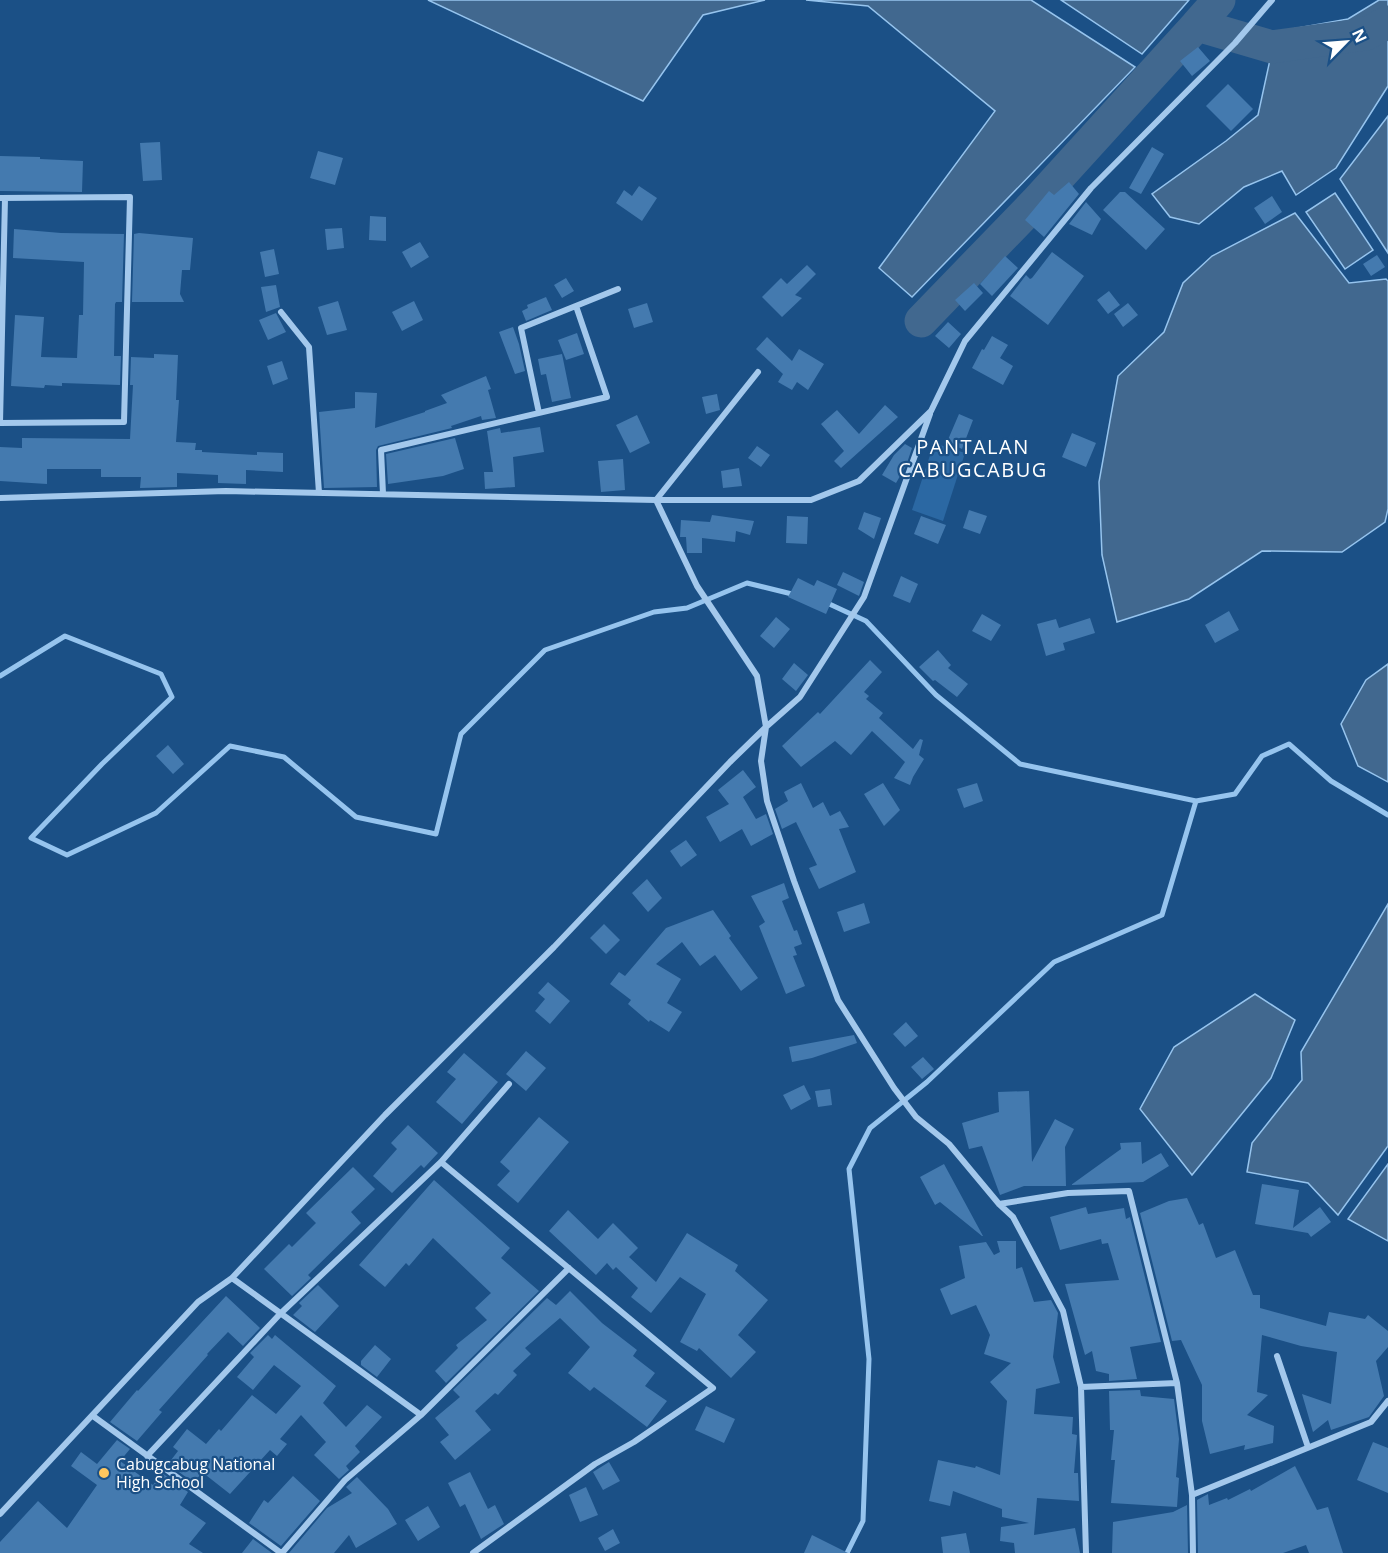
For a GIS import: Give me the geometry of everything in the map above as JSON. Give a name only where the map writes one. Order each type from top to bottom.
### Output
[{"type":"street","points":[[0,1514],[198,1302],[232,1278],[386,1115],[554,947],[766,727],[800,697],[864,597],[932,411],[965,341],[1090,188],[1235,43],[1272,0]]},
{"type":"street","points":[[129,197],[124,422],[0,423],[2,198],[129,197]]},
{"type":"street","points":[[538,413],[520,328],[618,289]]},
{"type":"street","points":[[383,495],[381,450],[607,396],[576,306]]},
{"type":"street","points":[[281,312],[309,347],[319,494]]},
{"type":"street","points":[[656,500],[758,372]]},
{"type":"street","points":[[0,498],[226,491],[656,500],[811,500],[859,481],[932,411]]},
{"type":"street","points":[[656,500],[697,586],[757,676],[766,727],[761,761],[767,801],[838,1000],[894,1088],[916,1117],[949,1144],[999,1204],[1013,1217],[1063,1311],[1080,1387],[1086,1553]]},
{"type":"street","points":[[147,1456],[280,1314],[441,1162],[510,1084]]},
{"type":"street","points":[[441,1162],[712,1388],[634,1442],[595,1464],[473,1553]]},
{"type":"street","points":[[999,1204],[1068,1193],[1129,1191],[1177,1383],[1192,1495],[1193,1553]]},
{"type":"street","points":[[93,1416],[281,1553],[345,1480],[421,1415],[569,1268]]},
{"type":"street","points":[[232,1278],[421,1415]]},
{"type":"street","points":[[1277,1356],[1308,1447]]},
{"type":"street","points":[[1080,1387],[1177,1383]]},
{"type":"street","points":[[1192,1495],[1371,1422],[1388,1401]]},
{"type":"shaded area","points":[[428,0],[765,0],[703,15],[643,101]]},
{"type":"shaded area","points":[[806,0],[1031,0],[1135,67],[912,297],[879,268],[995,111],[868,6]]},
{"type":"shaded area","points":[[1061,0],[1189,0],[1142,54]]},
{"type":"shaded area","points":[[1379,0],[1388,0],[1388,86],[1336,168],[1296,195],[1282,171],[1244,187],[1199,224],[1170,217],[1152,194],[1258,115],[1276,32],[1348,19]]},
{"type":"shaded area","points":[[1388,116],[1388,253],[1340,179]]},
{"type":"shaded area","points":[[1335,193],[1373,250],[1345,269],[1306,212]]},
{"type":"shaded area","points":[[1295,213],[1349,283],[1386,279],[1388,281],[1388,509],[1385,522],[1342,552],[1262,551],[1189,599],[1117,622],[1102,555],[1099,482],[1118,376],[1164,332],[1183,283],[1212,256]]},
{"type":"shaded area","points":[[934,443],[965,453],[943,521],[912,510]]},
{"type":"shaded area","points":[[1388,664],[1388,782],[1358,766],[1341,724],[1366,680]]},
{"type":"shaded area","points":[[1388,904],[1388,1146],[1338,1215],[1308,1183],[1247,1172],[1252,1143],[1302,1080],[1301,1052]]},
{"type":"shaded area","points":[[1255,994],[1295,1020],[1271,1078],[1192,1175],[1140,1109],[1174,1047]]},
{"type":"shaded area","points":[[1388,1164],[1388,1241],[1348,1219]]},
{"type":"building","points":[[1198,47],[1210,61],[1192,76],[1180,61]]},
{"type":"building","points":[[1228,84],[1253,109],[1231,131],[1206,106]]},
{"type":"building","points":[[160,142],[162,180],[143,181],[140,143]]},
{"type":"building","points":[[1152,147],[1164,154],[1141,194],[1129,188]]},
{"type":"building","points":[[318,151],[343,158],[335,185],[310,178]]},
{"type":"building","points":[[0,156],[83,161],[82,192],[0,191]]},
{"type":"building","points":[[1069,182],[1079,194],[1044,237],[1025,220],[1049,191],[1054,195]]},
{"type":"building","points":[[639,186],[657,198],[642,221],[616,203],[624,190],[632,196]]},
{"type":"building","points":[[1120,192],[1125,192],[1165,229],[1146,250],[1103,210]]},
{"type":"building","points":[[1272,196],[1282,212],[1265,224],[1254,208]]},
{"type":"building","points":[[1086,202],[1101,219],[1092,235],[1069,224]]},
{"type":"building","points":[[370,216],[386,217],[386,241],[369,240]]},
{"type":"building","points":[[342,228],[344,248],[327,250],[325,229]]},
{"type":"building","points":[[14,229],[61,233],[124,234],[122,302],[115,304],[114,356],[121,356],[120,385],[62,383],[62,386],[45,385],[44,388],[11,386],[15,315],[44,317],[41,357],[77,358],[79,315],[83,315],[84,262],[13,258]]},
{"type":"building","points":[[134,234],[193,238],[190,270],[182,270],[180,294],[184,302],[132,302]]},
{"type":"building","points":[[420,242],[429,257],[411,268],[402,252]]},
{"type":"building","points":[[274,249],[279,274],[265,277],[260,252]]},
{"type":"building","points":[[1052,252],[1084,276],[1048,325],[1010,296],[1026,275],[1032,278]]},
{"type":"building","points":[[1377,255],[1385,267],[1371,276],[1363,264]]},
{"type":"building","points":[[1005,256],[1018,268],[992,296],[980,284]]},
{"type":"building","points":[[807,265],[816,274],[795,295],[802,298],[782,317],[762,297],[781,278],[787,284]]},
{"type":"building","points":[[566,278],[574,291],[562,298],[554,285]]},
{"type":"building","points":[[974,283],[983,293],[965,311],[955,300]]},
{"type":"building","points":[[276,285],[280,307],[266,312],[261,287]]},
{"type":"building","points":[[1109,291],[1120,305],[1108,314],[1097,300]]},
{"type":"building","points":[[546,297],[552,310],[526,321],[522,311],[528,308],[527,305]]},
{"type":"building","points":[[338,301],[347,330],[327,335],[318,307]]},
{"type":"building","points":[[414,301],[423,320],[402,331],[392,312]]},
{"type":"building","points":[[647,303],[653,322],[634,328],[628,309]]},
{"type":"building","points":[[1128,303],[1138,315],[1123,327],[1114,314]]},
{"type":"building","points":[[276,313],[286,332],[268,340],[259,320]]},
{"type":"building","points":[[948,322],[961,334],[949,348],[935,336]]},
{"type":"building","points":[[513,327],[525,371],[515,374],[499,332]]},
{"type":"building","points":[[577,333],[584,354],[566,360],[558,340]]},
{"type":"building","points":[[992,336],[1008,345],[1000,358],[1013,366],[1003,385],[972,368]]},
{"type":"building","points":[[767,337],[792,361],[799,349],[824,364],[808,390],[797,382],[792,390],[778,382],[783,374],[756,349]]},
{"type":"building","points":[[154,354],[178,355],[176,400],[179,400],[176,442],[196,443],[195,450],[202,450],[202,452],[257,455],[257,452],[283,453],[283,472],[246,470],[246,484],[218,483],[218,475],[177,473],[177,487],[140,488],[141,477],[101,477],[101,469],[47,469],[47,484],[0,481],[0,447],[22,448],[22,438],[130,439],[133,385],[130,385],[131,357],[154,358]]},
{"type":"building","points":[[562,354],[571,398],[552,402],[546,374],[541,375],[538,359]]},
{"type":"building","points":[[282,361],[288,379],[273,385],[267,366]]},
{"type":"building","points":[[486,376],[491,389],[488,390],[496,418],[482,420],[481,416],[451,426],[452,428],[378,446],[376,450],[377,487],[324,488],[319,412],[355,408],[355,392],[377,393],[375,428],[447,403],[441,395]]},
{"type":"building","points":[[717,394],[720,410],[706,414],[702,397]]},
{"type":"building","points":[[885,405],[898,417],[841,468],[834,461],[844,451],[821,424],[837,410],[859,434]]},
{"type":"building","points":[[959,414],[973,420],[962,449],[947,442]]},
{"type":"building","points":[[637,415],[650,443],[630,453],[616,425]]},
{"type":"building","points":[[540,427],[544,452],[513,457],[515,487],[485,489],[484,472],[493,472],[487,431],[500,428],[501,433]]},
{"type":"building","points":[[1072,433],[1096,443],[1086,467],[1062,457]]},
{"type":"building","points":[[455,438],[464,469],[443,476],[388,484],[386,454]]},
{"type":"building","points":[[905,444],[912,448],[906,466],[896,483],[882,475],[894,455]]},
{"type":"building","points":[[757,446],[770,455],[761,467],[748,458]]},
{"type":"building","points":[[623,459],[625,490],[601,492],[598,461]]},
{"type":"building","points":[[739,468],[742,486],[723,488],[721,471]]},
{"type":"building","points":[[969,510],[987,516],[980,534],[963,528]]},
{"type":"building","points":[[864,512],[881,518],[874,539],[858,529]]},
{"type":"building","points":[[712,515],[754,521],[750,535],[736,531],[735,542],[702,538],[702,553],[687,553],[686,537],[680,537],[681,520],[710,522]]},
{"type":"building","points":[[787,516],[808,517],[807,544],[786,543]]},
{"type":"building","points":[[921,516],[946,525],[938,544],[914,534]]},
{"type":"building","points":[[843,572],[864,582],[859,596],[837,585]]},
{"type":"building","points":[[901,576],[918,584],[910,603],[893,596]]},
{"type":"building","points":[[798,578],[814,586],[817,580],[837,589],[826,614],[788,597]]},
{"type":"building","points":[[1229,611],[1239,630],[1215,643],[1205,625]]},
{"type":"building","points":[[982,614],[1001,625],[991,641],[972,631]]},
{"type":"building","points":[[776,617],[790,629],[774,648],[760,636]]},
{"type":"building","points":[[1090,618],[1095,633],[1063,643],[1065,650],[1046,656],[1037,624],[1056,619],[1059,628]]},
{"type":"building","points":[[938,650],[951,665],[948,668],[968,684],[957,697],[935,680],[933,681],[919,667]]},
{"type":"building","points":[[870,660],[882,672],[864,692],[869,696],[866,699],[883,713],[879,718],[913,749],[920,739],[923,740],[919,755],[924,759],[910,785],[894,778],[905,762],[872,731],[851,755],[835,741],[801,767],[782,746],[818,712],[820,714]]},
{"type":"building","points":[[794,663],[808,675],[796,691],[782,679]]},
{"type":"building","points":[[168,745],[184,764],[173,774],[156,756]]},
{"type":"building","points":[[743,770],[756,787],[743,797],[756,819],[766,814],[773,834],[751,846],[742,829],[720,842],[706,817],[729,804],[718,790]]},
{"type":"building","points":[[801,783],[813,808],[823,802],[830,816],[840,811],[849,827],[839,829],[856,872],[819,889],[809,868],[817,865],[796,822],[782,829],[775,809],[788,801],[784,792]]},
{"type":"building","points":[[883,783],[900,810],[884,826],[864,794]]},
{"type":"building","points":[[977,783],[983,801],[964,808],[957,789]]},
{"type":"building","points":[[686,840],[697,855],[681,867],[670,851]]},
{"type":"building","points":[[647,879],[662,898],[648,912],[632,893]]},
{"type":"building","points":[[784,883],[789,898],[782,901],[802,944],[794,947],[797,955],[793,956],[805,986],[786,994],[759,926],[765,922],[751,896]]},
{"type":"building","points":[[864,903],[870,923],[844,932],[837,912]]},
{"type":"building","points":[[713,910],[731,936],[729,938],[758,978],[741,991],[715,955],[700,966],[682,942],[656,964],[681,979],[667,1003],[682,1012],[669,1032],[650,1020],[649,1022],[628,1004],[631,1000],[610,984],[619,972],[625,976],[666,928]]},
{"type":"building","points":[[604,924],[620,940],[606,954],[590,938]]},
{"type":"building","points":[[548,982],[570,1001],[550,1024],[535,1011],[545,999],[538,993]]},
{"type":"building","points":[[906,1022],[918,1036],[905,1047],[893,1034]]},
{"type":"building","points":[[854,1035],[857,1043],[792,1062],[789,1047]]},
{"type":"building","points":[[526,1051],[546,1068],[526,1091],[506,1074]]},
{"type":"building","points":[[464,1053],[498,1082],[462,1124],[436,1102],[456,1079],[447,1072]]},
{"type":"building","points":[[923,1057],[934,1069],[922,1079],[911,1067]]},
{"type":"building","points":[[804,1085],[811,1099],[791,1110],[783,1095]]},
{"type":"building","points":[[830,1089],[832,1105],[818,1107],[815,1091]]},
{"type":"building","points":[[1029,1091],[1032,1162],[1055,1119],[1074,1129],[1065,1147],[1066,1186],[1024,1186],[1000,1195],[982,1146],[969,1149],[962,1123],[999,1112],[998,1092]]},
{"type":"building","points":[[539,1117],[569,1142],[518,1203],[497,1185],[510,1171],[500,1162]]},
{"type":"building","points":[[408,1125],[438,1153],[424,1168],[421,1165],[392,1193],[373,1176],[397,1149],[391,1143]]},
{"type":"building","points":[[1141,1142],[1142,1164],[1161,1153],[1169,1166],[1143,1182],[1071,1185],[1121,1149],[1120,1143]]},
{"type":"building","points":[[944,1164],[983,1236],[940,1202],[935,1205],[920,1177]]},
{"type":"building","points":[[353,1167],[375,1189],[351,1212],[361,1223],[308,1275],[311,1278],[292,1296],[264,1269],[289,1244],[292,1247],[316,1223],[306,1213]]},
{"type":"building","points":[[434,1180],[510,1248],[501,1258],[539,1291],[446,1383],[435,1371],[458,1348],[456,1345],[487,1320],[475,1308],[491,1293],[433,1238],[409,1266],[406,1263],[385,1287],[359,1265]]},
{"type":"building","points":[[1262,1184],[1299,1190],[1293,1228],[1320,1207],[1331,1222],[1311,1237],[1308,1233],[1255,1224]]},
{"type":"building","points":[[1187,1198],[1199,1225],[1203,1223],[1216,1258],[1235,1250],[1253,1295],[1260,1295],[1260,1308],[1326,1326],[1329,1312],[1365,1319],[1368,1315],[1388,1331],[1388,1347],[1376,1361],[1384,1396],[1369,1417],[1331,1430],[1328,1420],[1313,1432],[1302,1394],[1331,1404],[1337,1352],[1301,1346],[1262,1335],[1257,1392],[1268,1395],[1247,1415],[1274,1426],[1273,1443],[1244,1450],[1245,1445],[1210,1454],[1202,1421],[1202,1385],[1181,1340],[1172,1341],[1140,1213],[1169,1201]]},
{"type":"building","points":[[1086,1207],[1088,1214],[1124,1208],[1126,1219],[1130,1217],[1161,1342],[1130,1347],[1137,1379],[1109,1381],[1109,1374],[1096,1371],[1092,1351],[1085,1355],[1065,1284],[1119,1280],[1108,1243],[1102,1244],[1101,1239],[1060,1250],[1050,1217]]},
{"type":"building","points":[[568,1210],[598,1239],[613,1223],[638,1248],[629,1257],[656,1282],[687,1233],[738,1265],[735,1271],[768,1300],[738,1335],[756,1352],[731,1378],[699,1348],[697,1351],[680,1342],[706,1294],[680,1277],[651,1313],[631,1297],[638,1288],[616,1267],[613,1270],[607,1263],[596,1275],[549,1231]]},
{"type":"building","points":[[997,1241],[1016,1241],[1016,1269],[1022,1267],[1034,1302],[1051,1300],[1058,1313],[1053,1357],[1060,1383],[1036,1389],[1034,1414],[1073,1417],[1072,1434],[1077,1435],[1074,1473],[1078,1473],[1079,1501],[1037,1498],[1034,1535],[1075,1528],[1080,1553],[1015,1553],[1014,1543],[1000,1541],[1001,1527],[1029,1523],[1002,1517],[1002,1509],[953,1491],[950,1506],[929,1501],[938,1460],[975,1468],[976,1466],[1000,1475],[1007,1401],[990,1382],[1011,1363],[984,1354],[990,1335],[976,1305],[951,1315],[940,1289],[965,1278],[959,1246],[986,1242],[994,1255],[1000,1252]]},
{"type":"building","points":[[318,1285],[339,1306],[315,1332],[293,1315],[302,1306],[299,1303]]},
{"type":"building","points":[[570,1291],[602,1323],[637,1350],[633,1356],[655,1373],[645,1386],[667,1401],[647,1427],[594,1387],[590,1391],[568,1373],[590,1347],[560,1318],[525,1348],[531,1354],[513,1371],[517,1375],[498,1395],[495,1393],[475,1411],[491,1430],[455,1460],[440,1442],[449,1435],[435,1418],[460,1397],[453,1390],[547,1298],[556,1305]]},
{"type":"building","points":[[226,1296],[260,1328],[243,1346],[228,1332],[159,1410],[162,1412],[137,1441],[110,1422],[137,1390]]},
{"type":"building","points":[[268,1335],[272,1339],[275,1335],[336,1386],[323,1403],[346,1427],[367,1405],[382,1417],[355,1446],[360,1452],[346,1466],[349,1470],[339,1479],[314,1455],[326,1442],[301,1415],[280,1439],[287,1444],[277,1456],[270,1450],[230,1494],[202,1472],[194,1483],[168,1464],[178,1451],[173,1447],[187,1429],[206,1444],[219,1429],[221,1431],[252,1395],[276,1414],[301,1386],[274,1365],[253,1390],[237,1377],[254,1357],[250,1353]]},
{"type":"building","points":[[375,1345],[391,1359],[377,1377],[361,1365],[361,1361]]},
{"type":"building","points":[[1140,1390],[1141,1396],[1174,1399],[1179,1439],[1176,1477],[1179,1478],[1177,1507],[1111,1503],[1115,1460],[1111,1460],[1114,1430],[1110,1430],[1109,1391]]},
{"type":"building","points":[[706,1406],[735,1419],[724,1443],[695,1430]]},
{"type":"building","name":"Cabugcabug National High School","points":[[117,1440],[130,1449],[120,1461],[153,1485],[162,1473],[188,1492],[180,1505],[206,1523],[189,1544],[203,1553],[0,1553],[0,1542],[38,1501],[67,1528],[97,1485],[71,1466],[81,1452],[97,1464]]},
{"type":"building","points":[[1373,1442],[1388,1448],[1388,1493],[1357,1480]]},
{"type":"building","points":[[609,1462],[620,1481],[603,1490],[593,1472]]},
{"type":"building","points":[[1295,1466],[1317,1510],[1328,1507],[1343,1553],[1309,1553],[1306,1545],[1283,1553],[1198,1553],[1197,1500],[1208,1494],[1209,1505],[1227,1498],[1228,1500],[1250,1489],[1251,1491]]},
{"type":"building","points":[[470,1472],[488,1509],[495,1505],[504,1524],[481,1539],[465,1504],[460,1507],[448,1483]]},
{"type":"building","points":[[293,1476],[320,1501],[281,1546],[249,1523],[264,1500],[268,1503]]},
{"type":"building","points":[[357,1477],[388,1509],[397,1524],[356,1548],[349,1535],[334,1553],[289,1553],[327,1508],[352,1493],[346,1487]]},
{"type":"building","points":[[586,1487],[598,1515],[580,1522],[569,1495]]},
{"type":"building","points":[[1187,1505],[1188,1553],[1112,1553],[1113,1522],[1173,1512]]},
{"type":"building","points":[[428,1506],[440,1527],[418,1541],[405,1520]]},
{"type":"building","points":[[613,1529],[620,1543],[605,1551],[598,1538]]},
{"type":"building","points":[[966,1533],[970,1553],[943,1553],[941,1537]]},
{"type":"building","points":[[812,1535],[848,1553],[804,1553]]},
{"type":"building","points":[[253,1539],[272,1553],[242,1553]]},
{"type":"waterway","points":[[1197,25],[1219,0]]},
{"type":"waterway","points":[[921,321],[1036,202],[1197,25],[1272,47],[1366,34],[1388,22]]},
{"type":"waterway","points":[[0,676],[65,636],[161,674],[172,697],[102,764],[31,838],[67,855],[156,813],[230,746],[284,757],[356,817],[436,834],[461,734],[545,650],[654,612],[687,608],[747,583],[796,595]]},
{"type":"waterway","points":[[825,602],[866,621],[936,695],[1020,764],[1196,801],[1235,794],[1262,756],[1289,744],[1331,781],[1388,815]]},
{"type":"waterway","points":[[847,1553],[863,1521],[869,1359],[849,1169],[870,1128],[927,1082],[1054,962],[1162,915],[1196,801]]},
{"type":"place","name":"Cabugcabug National High School","points":[[104,1473]]},
{"type":"district","name":"PANTALAN CABUGCABUG","points":[[973,458]]}]
